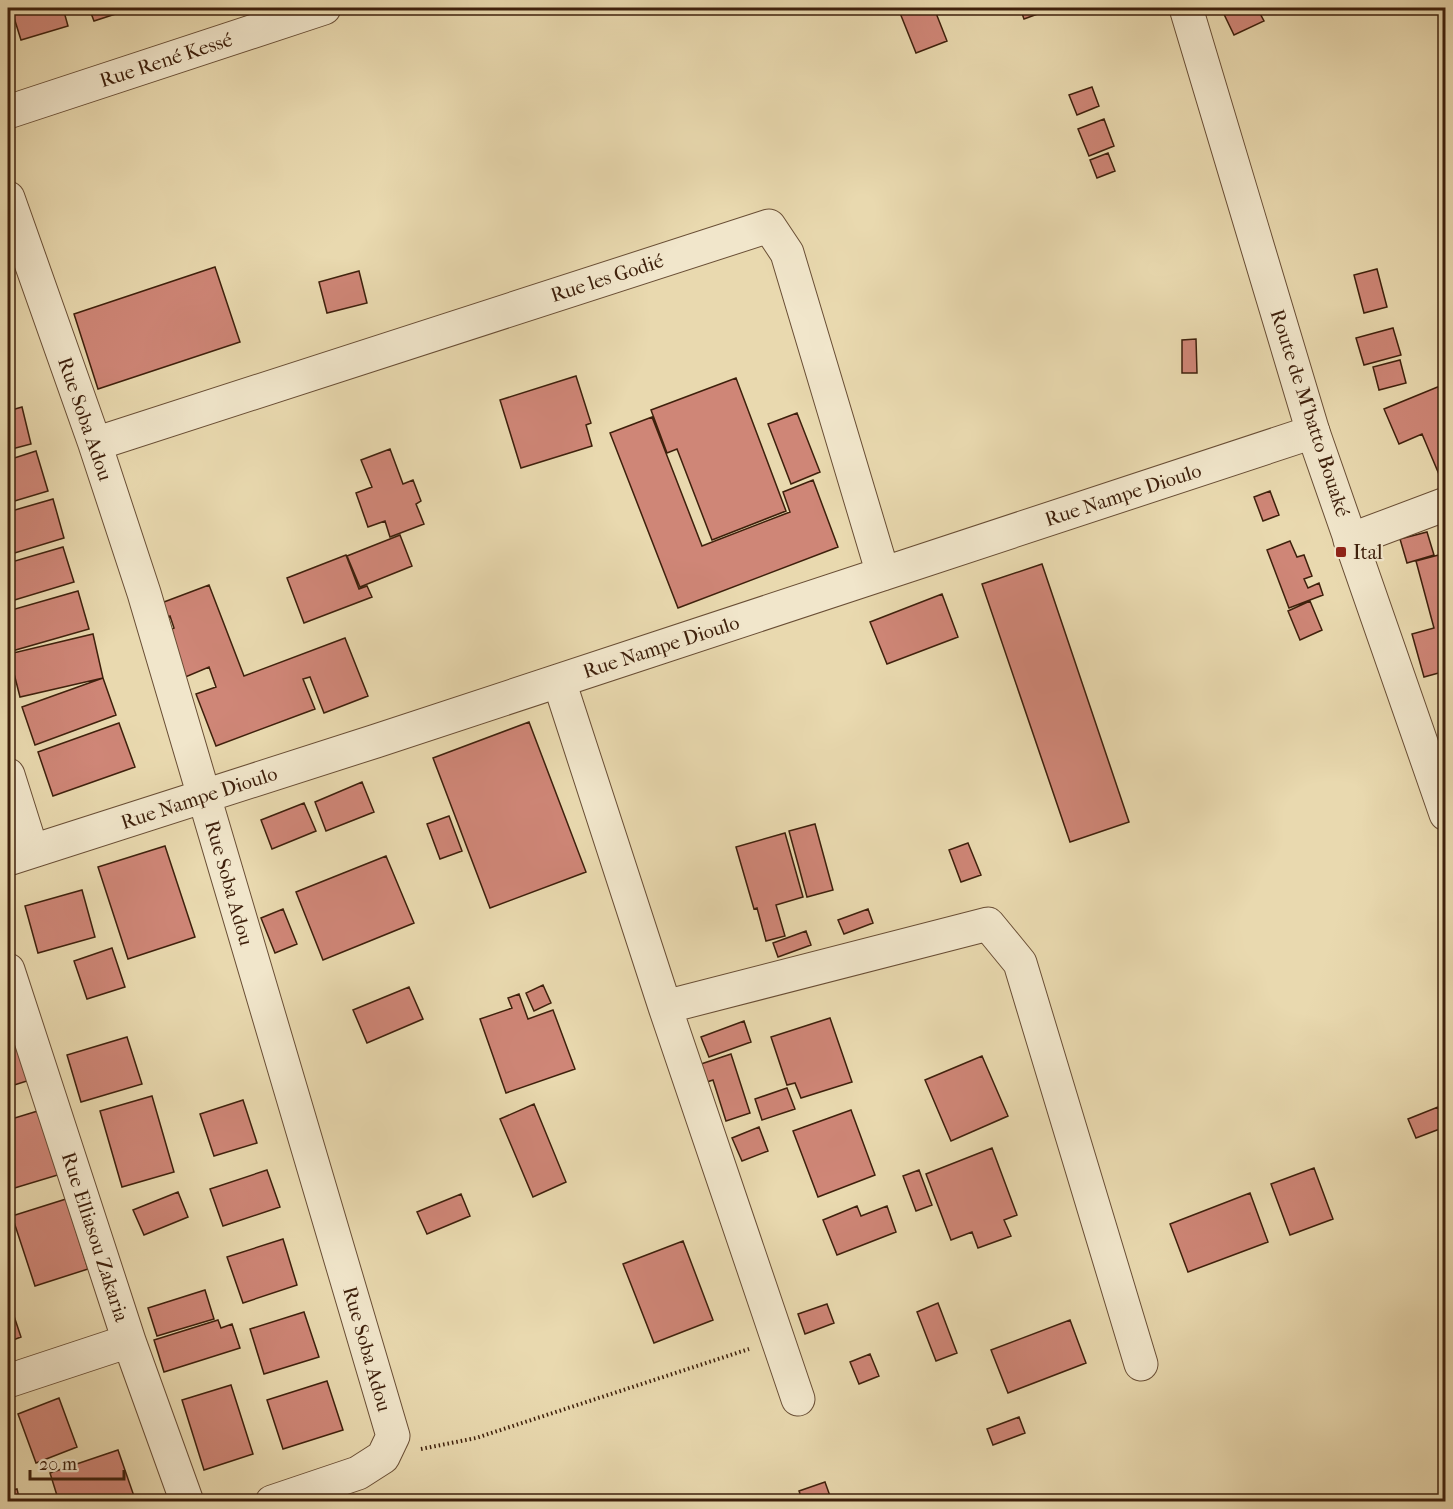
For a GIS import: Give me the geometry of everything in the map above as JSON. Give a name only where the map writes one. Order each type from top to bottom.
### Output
[{"type":"street","name":"Rue René Kessé","points":[[8,112],[324,8]]},
{"type":"street","name":"Route de M'batto Bouaké","points":[[1186,8],[1314,432],[1446,814]]},
{"type":"street","name":"Rue Soba Adou","points":[[8,198],[95,444],[144,593],[393,1436],[383,1457]]},
{"type":"street","name":"Rue les Godié","points":[[95,444],[769,226],[787,253],[883,574]]},
{"type":"street","name":"Rue Nampe Dioulo","points":[[20,855],[559,681],[1314,432]]},
{"type":"street","points":[[1350,540],[1446,504]]},
{"type":"street","points":[[559,681],[665,1007],[798,1399]]},
{"type":"street","points":[[8,775],[20,855]]},
{"type":"street","points":[[665,1007],[988,924],[1020,963],[1141,1364]]},
{"type":"street","name":"Rue Elliasou Zakaria","points":[[8,970],[129,1341],[187,1502]]},
{"type":"street","points":[[8,1381],[129,1341]]},
{"type":"street","points":[[272,1502],[358,1473],[383,1457]]},
{"type":"path","points":[[383,1457],[476,1438],[778,1339]]},
{"type":"building","points":[[11,8],[63,8],[68,26],[21,40]]},
{"type":"building","points":[[89,8],[134,8],[94,21]]},
{"type":"building","points":[[898,8],[934,8],[947,41],[916,53]]},
{"type":"building","points":[[1020,8],[1054,8],[1024,19]]},
{"type":"building","points":[[1221,8],[1257,8],[1264,21],[1234,35]]},
{"type":"building","points":[[1092,87],[1099,106],[1077,115],[1069,95]]},
{"type":"building","points":[[1104,119],[1114,146],[1089,156],[1078,129]]},
{"type":"building","points":[[1108,153],[1115,171],[1097,178],[1090,160]]},
{"type":"building","points":[[215,267],[240,342],[98,389],[74,314]]},
{"type":"building","points":[[1377,269],[1387,307],[1364,313],[1354,275]]},
{"type":"building","points":[[359,271],[367,303],[327,313],[319,282]]},
{"type":"building","points":[[1393,328],[1401,355],[1364,365],[1356,338]]},
{"type":"building","points":[[1196,339],[1197,373],[1182,373],[1182,340]]},
{"type":"building","points":[[1400,360],[1406,383],[1379,390],[1373,367]]},
{"type":"building","points":[[8,374],[14,395],[8,396]]},
{"type":"building","points":[[576,376],[591,423],[586,425],[592,446],[521,468],[500,400]]},
{"type":"building","points":[[736,378],[786,511],[712,540],[677,449],[667,453],[651,410]]},
{"type":"building","points":[[1440,386],[1446,399],[1446,491],[1422,434],[1399,444],[1384,409]]},
{"type":"building","points":[[22,407],[31,444],[8,450],[8,411]]},
{"type":"building","points":[[797,413],[820,472],[791,484],[768,424]]},
{"type":"building","points":[[652,417],[702,546],[790,512],[783,492],[813,480],[838,547],[678,608],[610,433]]},
{"type":"building","points":[[390,449],[403,484],[413,480],[421,501],[416,504],[424,524],[390,537],[385,521],[368,527],[356,493],[372,487],[361,460]]},
{"type":"building","points":[[36,451],[48,491],[8,503],[8,460]]},
{"type":"building","points":[[1270,491],[1279,515],[1263,521],[1254,497]]},
{"type":"building","points":[[53,499],[64,538],[8,555],[8,512]]},
{"type":"building","points":[[1427,532],[1434,555],[1407,563],[1400,539]]},
{"type":"building","points":[[400,535],[412,566],[360,587],[347,556]]},
{"type":"building","points":[[1290,541],[1297,557],[1304,555],[1312,576],[1304,579],[1308,588],[1319,583],[1323,595],[1289,608],[1267,550]]},
{"type":"building","points":[[63,547],[74,582],[8,602],[8,563]]},
{"type":"building","points":[[1446,553],[1446,671],[1424,677],[1412,634],[1434,628],[1416,561]]},
{"type":"building","points":[[346,555],[359,589],[367,586],[372,597],[304,623],[287,578]]},
{"type":"building","points":[[1042,564],[1129,822],[1070,842],[982,584]]},
{"type":"building","points":[[209,585],[244,676],[345,638],[368,696],[324,713],[310,677],[303,679],[315,709],[216,746],[196,694],[216,687],[209,667],[183,678],[166,631],[174,628],[170,616],[161,620],[156,605]]},
{"type":"building","points":[[78,591],[89,629],[12,651],[8,637],[8,611]]},
{"type":"building","points":[[942,594],[958,637],[887,664],[870,622]]},
{"type":"building","points":[[1310,601],[1322,630],[1300,640],[1288,611]]},
{"type":"building","points":[[93,634],[103,678],[20,697],[9,654]]},
{"type":"building","points":[[103,678],[116,715],[35,745],[22,707]]},
{"type":"building","points":[[529,722],[586,872],[490,908],[433,758]]},
{"type":"building","points":[[119,723],[135,767],[53,796],[38,752]]},
{"type":"building","points":[[362,782],[374,812],[326,831],[315,802]]},
{"type":"building","points":[[304,803],[316,831],[272,849],[261,820]]},
{"type":"building","points":[[449,816],[462,851],[440,859],[427,824]]},
{"type":"building","points":[[815,824],[833,890],[807,897],[789,831]]},
{"type":"building","points":[[785,833],[803,897],[776,905],[785,936],[766,941],[736,847]]},
{"type":"building","points":[[968,843],[981,875],[961,882],[949,850]]},
{"type":"building","points":[[165,846],[195,937],[128,959],[98,867]]},
{"type":"building","points":[[386,856],[414,923],[323,960],[296,892]]},
{"type":"building","points":[[82,890],[95,937],[38,953],[25,906]]},
{"type":"building","points":[[283,909],[297,944],[275,953],[261,918]]},
{"type":"building","points":[[868,909],[873,923],[844,934],[838,920]]},
{"type":"building","points":[[806,931],[811,945],[778,957],[773,943]]},
{"type":"building","points":[[112,948],[125,987],[87,999],[74,961]]},
{"type":"building","points":[[543,985],[551,1003],[534,1011],[526,993]]},
{"type":"building","points":[[409,987],[423,1019],[367,1043],[353,1010]]},
{"type":"building","points":[[519,994],[528,1019],[553,1010],[575,1069],[506,1093],[480,1019],[512,1008],[508,998]]},
{"type":"building","points":[[8,1015],[30,1080],[8,1087]]},
{"type":"building","points":[[830,1018],[852,1082],[801,1098],[795,1083],[787,1085],[771,1037]]},
{"type":"building","points":[[744,1021],[751,1042],[709,1057],[701,1037]]},
{"type":"building","points":[[127,1037],[142,1084],[81,1102],[67,1055]]},
{"type":"building","points":[[731,1054],[750,1113],[726,1121],[713,1080],[704,1083],[698,1065]]},
{"type":"building","points":[[982,1056],[1008,1116],[951,1141],[925,1080]]},
{"type":"building","points":[[787,1088],[795,1109],[762,1120],[755,1099]]},
{"type":"building","points":[[152,1096],[174,1172],[122,1187],[100,1111]]},
{"type":"building","points":[[243,1100],[257,1143],[214,1156],[200,1114]]},
{"type":"building","points":[[534,1104],[566,1182],[533,1197],[500,1119]]},
{"type":"building","points":[[1438,1107],[1445,1127],[1416,1138],[1408,1119]]},
{"type":"building","points":[[41,1110],[61,1174],[8,1190],[8,1120]]},
{"type":"building","points":[[851,1110],[875,1175],[818,1197],[793,1131]]},
{"type":"building","points":[[759,1127],[768,1151],[742,1161],[732,1138]]},
{"type":"building","points":[[992,1148],[1017,1215],[1004,1220],[1011,1236],[978,1248],[972,1232],[951,1240],[926,1174]]},
{"type":"building","points":[[1314,1168],[1333,1219],[1290,1235],[1271,1184]]},
{"type":"building","points":[[267,1170],[280,1207],[223,1226],[210,1189]]},
{"type":"building","points":[[919,1170],[932,1205],[916,1211],[903,1176]]},
{"type":"building","points":[[178,1192],[188,1217],[144,1235],[133,1210]]},
{"type":"building","points":[[1250,1193],[1268,1242],[1188,1272],[1170,1224]]},
{"type":"building","points":[[461,1194],[470,1216],[427,1234],[417,1212]]},
{"type":"building","points":[[66,1199],[88,1269],[35,1286],[12,1216]]},
{"type":"building","points":[[857,1206],[861,1216],[887,1206],[896,1232],[837,1255],[823,1220]]},
{"type":"building","points":[[283,1239],[297,1285],[243,1303],[227,1257]]},
{"type":"building","points":[[683,1241],[713,1320],[654,1343],[623,1264]]},
{"type":"building","points":[[205,1290],[214,1319],[157,1336],[148,1308]]},
{"type":"building","points":[[938,1303],[957,1353],[936,1361],[917,1312]]},
{"type":"building","points":[[10,1304],[21,1337],[8,1342],[8,1305]]},
{"type":"building","points":[[827,1304],[834,1323],[805,1334],[798,1314]]},
{"type":"building","points":[[304,1312],[319,1357],[264,1374],[250,1329]]},
{"type":"building","points":[[218,1320],[221,1328],[232,1324],[240,1348],[164,1372],[154,1340]]},
{"type":"building","points":[[1070,1320],[1086,1363],[1008,1393],[991,1350]]},
{"type":"building","points":[[870,1354],[879,1376],[859,1384],[850,1362]]},
{"type":"building","points":[[327,1381],[343,1430],[283,1449],[267,1400]]},
{"type":"building","points":[[231,1385],[253,1454],[204,1470],[182,1400]]},
{"type":"building","points":[[59,1398],[77,1447],[36,1463],[18,1414]]},
{"type":"building","points":[[1019,1417],[1025,1433],[993,1445],[987,1429]]},
{"type":"building","points":[[118,1450],[135,1499],[128,1502],[59,1502],[50,1473]]},
{"type":"building","points":[[825,1482],[830,1496],[814,1502],[803,1502],[799,1491]]},
{"type":"building","points":[[17,1489],[20,1502],[8,1502],[8,1491]]},
{"type":"place","name":"Ital","points":[[1341,552]]}]
